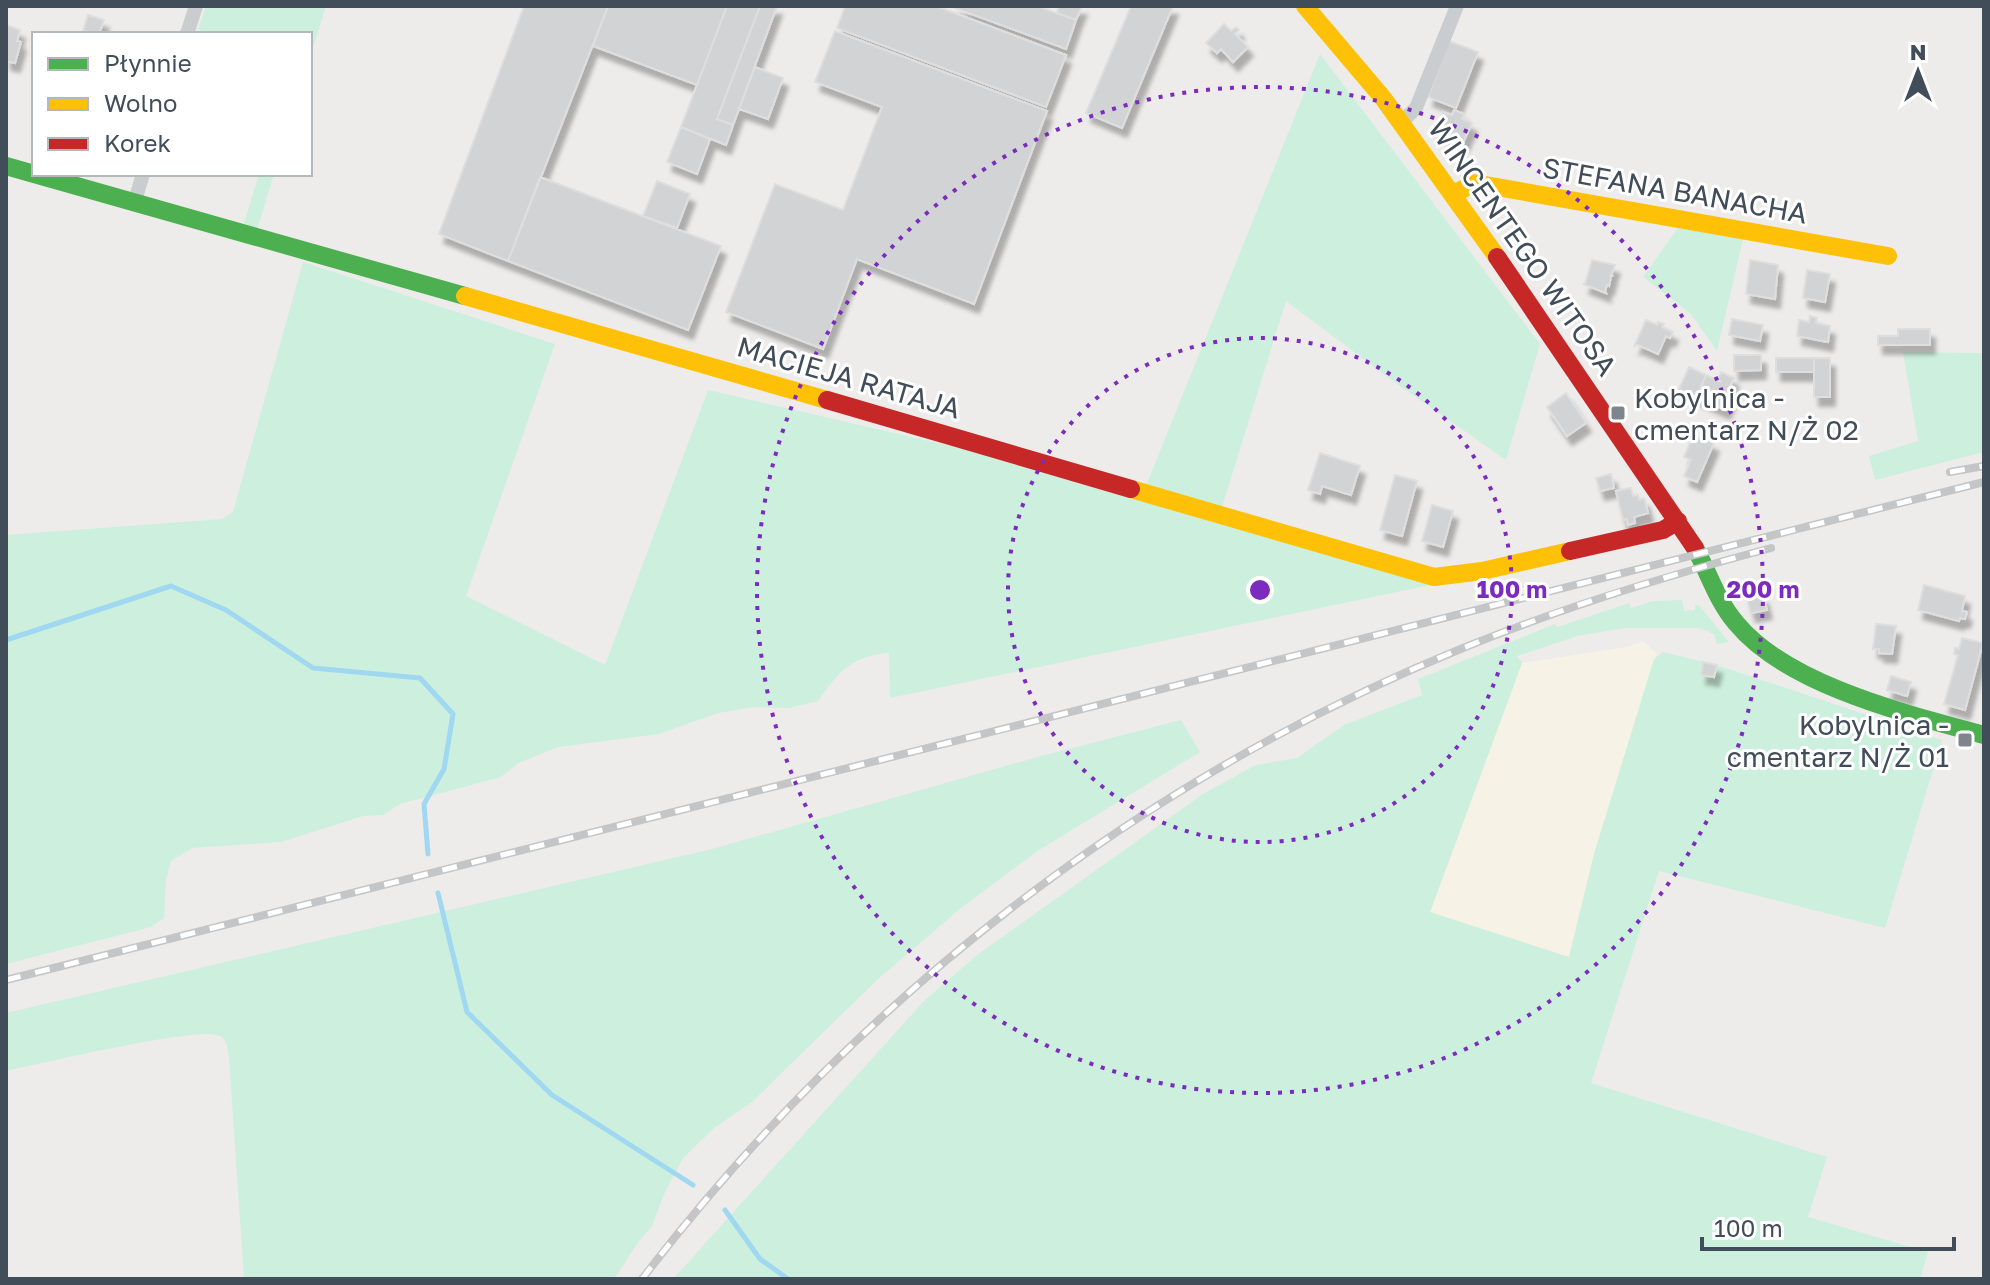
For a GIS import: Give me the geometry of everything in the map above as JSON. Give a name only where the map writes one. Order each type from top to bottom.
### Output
[{"type":"street","points":[[188,32],[196,6]]},
{"type":"street","name":"WINCENTEGO WITOSA","points":[[1305,6],[1402,122],[1454,194],[1678,521],[1739,627],[1767,652],[1792,667],[1847,691],[1984,735]]},
{"type":"street","points":[[1402,122],[1416,108],[1457,6]]},
{"type":"street","name":"MACIEJA RATAJA","points":[[6,166],[32,174]]},
{"type":"street","name":"MACIEJA RATAJA","points":[[40,176],[690,360],[1434,577],[1482,571],[1652,533],[1678,521]]},
{"type":"street","points":[[134,204],[142,176]]},
{"type":"street","name":"STEFANA BANACHA","points":[[1454,194],[1474,183],[1888,256]]},
{"type":"shaded area","points":[[1643,641],[1657,654],[1594,854],[1569,957],[1430,913],[1522,663],[1626,647]]},
{"type":"green space","points":[[206,6],[326,6],[312,51],[312,32],[198,30]]},
{"type":"green space","points":[[1320,54],[1540,344],[1506,460],[1286,301],[1222,507],[1146,486]]},
{"type":"green space","points":[[258,176],[273,176],[256,233],[243,226]]},
{"type":"green space","points":[[1678,228],[1743,239],[1717,351],[1691,314],[1643,277]]},
{"type":"green space","points":[[303,262],[555,344],[466,596],[605,665],[708,390],[968,450],[1435,584],[890,698],[889,653],[876,654],[848,667],[818,701],[789,708],[755,707],[718,713],[659,734],[559,747],[518,763],[501,777],[400,804],[383,815],[363,816],[281,842],[192,848],[171,861],[166,880],[164,918],[151,927],[6,964],[6,535],[222,519],[233,512]]},
{"type":"green space","points":[[1903,352],[1984,353],[1984,452],[1875,480],[1869,456],[1918,441]]},
{"type":"green space","points":[[1682,600],[1684,611],[1695,610],[1695,605],[1699,605],[1729,642],[1717,644],[1714,634],[1699,628],[1625,628],[1577,636],[1517,656],[1522,663],[1430,912],[1569,957],[1594,854],[1654,659],[1663,652],[1717,665],[1942,740],[1885,928],[1659,871],[1591,1083],[1827,1157],[1808,1217],[1928,1252],[1920,1279],[673,1279],[924,1001],[977,955],[1203,794],[1256,765],[1297,758],[1344,725],[1422,695],[1418,679],[1555,624],[1557,627],[1629,603],[1631,608],[1653,601]]},
{"type":"green space","points":[[1181,720],[1200,752],[1039,850],[961,908],[878,979],[752,1102],[714,1128],[683,1158],[652,1226],[614,1279],[244,1279],[229,1058],[223,1038],[206,1034],[182,1036],[6,1071],[6,1013],[712,849]]},
{"type":"building","points":[[524,6],[608,6],[508,261],[439,234]]},
{"type":"building","points":[[608,6],[727,6],[697,85],[593,46]]},
{"type":"building","points":[[727,6],[760,6],[717,119],[733,125],[726,145],[681,127]]},
{"type":"building","points":[[760,6],[777,6],[733,125],[717,119]]},
{"type":"building","points":[[845,6],[936,6],[1066,55],[1046,107],[837,28]]},
{"type":"building","points":[[950,6],[1037,6],[1076,20],[1066,49]]},
{"type":"building","points":[[1059,6],[1082,6],[1076,20],[1057,13]]},
{"type":"building","points":[[1131,6],[1173,6],[1122,128],[1086,113]]},
{"type":"building","points":[[88,15],[104,20],[100,32],[83,31]]},
{"type":"building","points":[[1224,24],[1231,31],[1236,27],[1239,30],[1235,34],[1248,47],[1233,62],[1221,49],[1217,53],[1206,43]]},
{"type":"building","points":[[6,25],[20,30],[17,41],[21,42],[15,63],[6,61]]},
{"type":"building","points":[[835,31],[1047,111],[974,304],[857,259],[823,349],[726,312],[775,184],[843,210],[882,107],[815,82]]},
{"type":"building","points":[[1449,41],[1478,52],[1456,108],[1428,97]]},
{"type":"building","points":[[755,67],[783,78],[768,119],[739,109]]},
{"type":"building","points":[[1454,110],[1464,114],[1462,119],[1472,123],[1463,143],[1434,131],[1443,112],[1452,115]]},
{"type":"building","points":[[681,127],[710,139],[697,174],[667,162]]},
{"type":"building","points":[[540,177],[721,246],[688,330],[508,261]]},
{"type":"building","points":[[657,181],[690,194],[677,228],[643,216]]},
{"type":"building","points":[[1592,260],[1615,265],[1606,293],[1583,284]]},
{"type":"building","points":[[1750,260],[1778,265],[1775,299],[1746,294]]},
{"type":"building","points":[[1807,270],[1830,274],[1825,302],[1803,298]]},
{"type":"building","points":[[1810,316],[1817,318],[1816,323],[1830,326],[1828,342],[1797,336],[1799,320],[1809,322]]},
{"type":"building","points":[[1732,319],[1763,325],[1760,341],[1729,335]]},
{"type":"building","points":[[1646,320],[1657,325],[1658,322],[1664,324],[1662,327],[1673,332],[1670,338],[1666,336],[1658,354],[1636,344],[1634,347]]},
{"type":"building","points":[[1898,329],[1930,329],[1930,345],[1878,345],[1878,336],[1898,336]]},
{"type":"building","points":[[1734,355],[1761,355],[1761,370],[1734,371]]},
{"type":"building","points":[[1776,358],[1814,358],[1814,372],[1776,372]]},
{"type":"building","points":[[1814,358],[1830,358],[1830,397],[1814,397]]},
{"type":"building","points":[[1689,367],[1706,375],[1697,397],[1679,389]]},
{"type":"building","points":[[1721,372],[1734,378],[1730,386],[1735,388],[1725,410],[1697,397],[1706,375],[1721,382],[1718,379]]},
{"type":"building","points":[[1566,393],[1586,423],[1567,436],[1547,407]]},
{"type":"building","points":[[1701,437],[1714,443],[1697,482],[1684,476],[1691,460],[1684,457],[1690,443]]},
{"type":"building","points":[[1320,453],[1360,466],[1351,495],[1322,486],[1320,494],[1308,490]]},
{"type":"building","points":[[1611,474],[1614,488],[1600,491],[1596,478]]},
{"type":"building","points":[[1395,475],[1417,481],[1402,536],[1380,530]]},
{"type":"building","points":[[1631,488],[1633,496],[1638,495],[1639,500],[1644,498],[1648,513],[1634,517],[1635,523],[1628,525],[1627,519],[1623,520],[1616,491]]},
{"type":"building","points":[[1432,505],[1453,511],[1443,547],[1422,541]]},
{"type":"building","points":[[1924,585],[1965,596],[1962,611],[1967,612],[1965,619],[1960,618],[1959,621],[1918,610]]},
{"type":"building","points":[[1756,593],[1757,596],[1763,595],[1767,610],[1751,613],[1746,596]]},
{"type":"building","points":[[1876,624],[1896,626],[1892,654],[1873,649]]},
{"type":"building","points":[[1962,638],[1983,643],[1965,710],[1944,704],[1958,655],[1954,654],[1955,648],[1959,649]]},
{"type":"building","points":[[1703,662],[1717,665],[1714,677],[1701,675]]},
{"type":"building","points":[[1891,676],[1911,682],[1907,696],[1887,690]]},
{"type":"waterway","points":[[6,640],[171,586],[226,610],[313,668],[420,678],[453,714],[444,769],[424,804],[428,854]]},
{"type":"waterway","points":[[438,893],[467,1012],[552,1095],[693,1185]]},
{"type":"waterway","points":[[725,1210],[760,1259],[788,1279]]},
{"type":"railway","points":[[1950,472],[1984,466]]},
{"type":"railway","points":[[6,980],[1984,482]]},
{"type":"railway","points":[[642,1279],[725,1177],[814,1082],[910,992],[1010,909],[1117,832],[1228,763],[1343,702],[1463,648],[1615,593],[1771,548]]},
{"type":"traffic: fast","points":[[6,166],[32,173]]},
{"type":"traffic: fast","points":[[41,176],[465,296]]},
{"type":"traffic: fast","points":[[1695,548],[1718,596],[1736,623],[1758,645],[1786,664],[1851,695],[1984,735]]},
{"type":"traffic: slow","points":[[1305,6],[1383,98],[1497,257]]},
{"type":"traffic: slow","points":[[1454,194],[1474,183],[1888,256]]},
{"type":"traffic: slow","points":[[465,296],[827,400]]},
{"type":"traffic: slow","points":[[1131,489],[1434,577],[1482,571],[1570,551]]},
{"type":"traffic: jam","points":[[1497,257],[1695,548]]},
{"type":"traffic: jam","points":[[827,400],[1131,489]]},
{"type":"traffic: jam","points":[[1570,551],[1663,530],[1678,521]]},
{"type":"place","name":"Kobylnica - cmentarz N/Ż 02","points":[[1618,413]]},
{"type":"place","name":"Kobylnica - cmentarz N/Ż 01","points":[[1965,740]]}]
